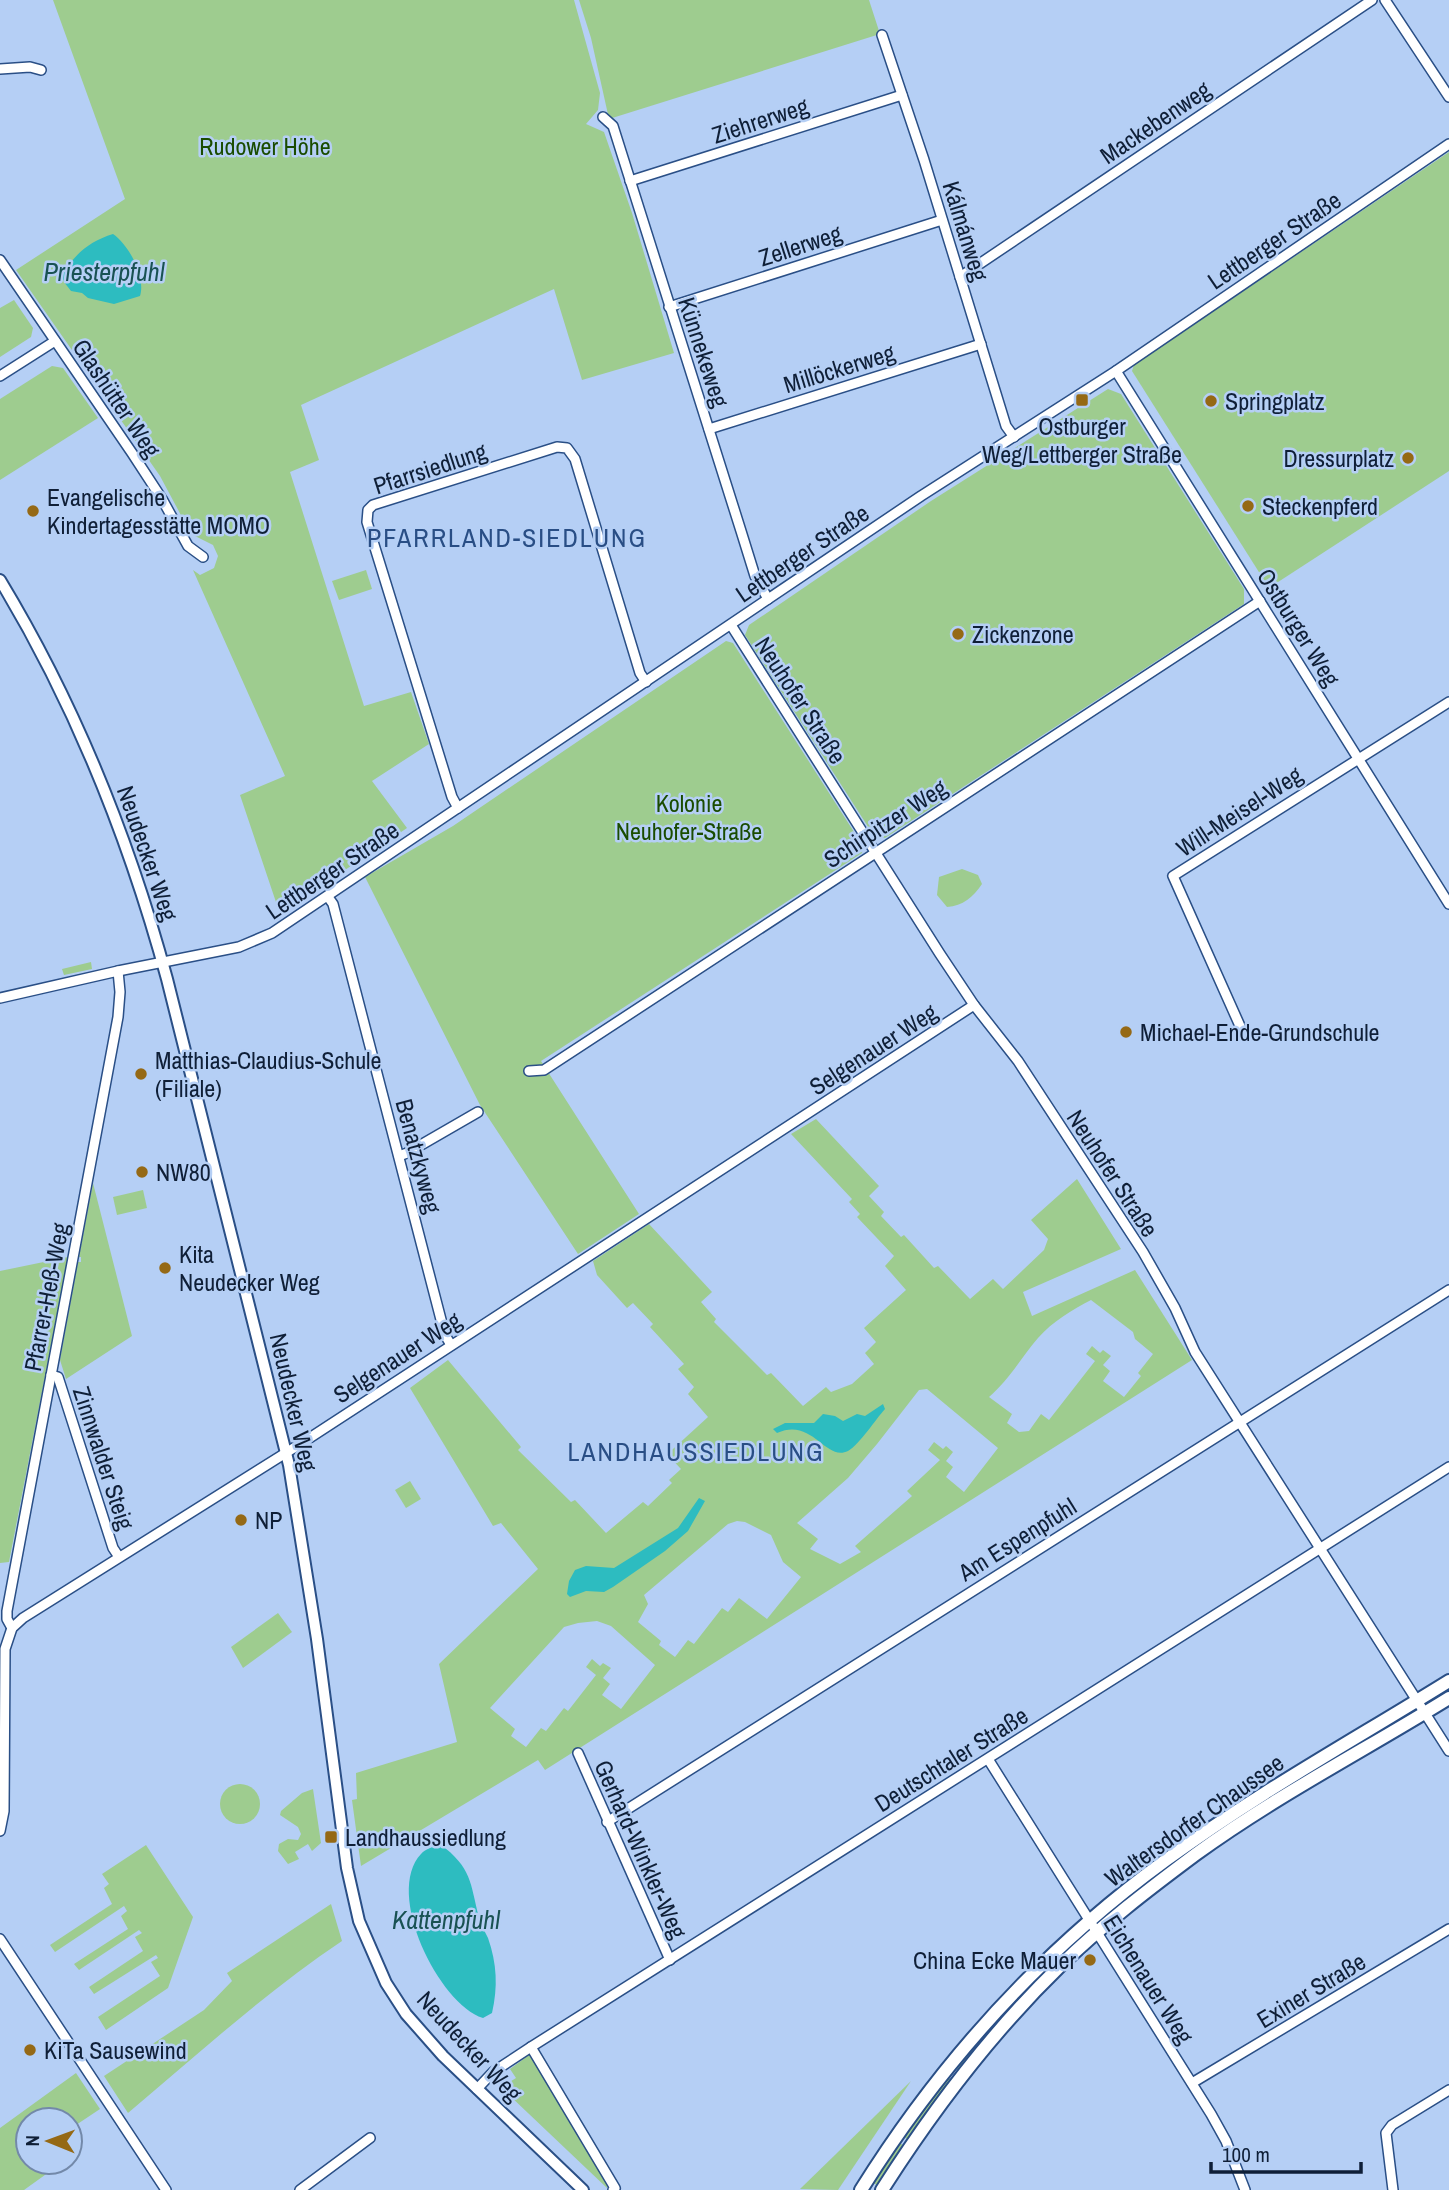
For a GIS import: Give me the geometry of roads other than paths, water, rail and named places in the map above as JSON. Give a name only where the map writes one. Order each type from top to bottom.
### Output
[{"type":"main road","name":"Waltersdorfer Chaussee","points":[[865,2189],[909,2118],[947,2068],[1014,1993],[1164,1861],[1214,1825],[1449,1681]]},
{"type":"main road","name":"Waltersdorfer Chaussee","points":[[882,2190],[961,2078],[1093,1926],[1146,1892],[1218,1839],[1449,1698]]},
{"type":"main road","points":[[947,2068],[961,2078]]},
{"type":"street","name":"Mackebenweg","points":[[960,276],[1371,0]]},
{"type":"street","points":[[1385,0],[1449,97]]},
{"type":"street","name":"Kálmánweg","points":[[882,35],[1006,426],[1014,437]]},
{"type":"street","points":[[0,69],[30,67],[41,70]]},
{"type":"street","name":"Ziehrerweg","points":[[630,181],[902,95]]},
{"type":"street","name":"Künnekeweg","points":[[603,117],[613,126],[755,576],[768,599]]},
{"type":"street","name":"Lettberger Straße","points":[[0,998],[250,943],[272,933],[921,496],[1116,371],[1449,144]]},
{"type":"street","name":"Zellerweg","points":[[670,307],[942,220]]},
{"type":"street","name":"Glashütter Weg","points":[[0,260],[132,453],[188,546],[203,557]]},
{"type":"street","points":[[0,376],[55,341]]},
{"type":"street","name":"Millöckerweg","points":[[709,429],[981,344]]},
{"type":"street","name":"Ostburger Weg","points":[[1116,371],[1449,904]]},
{"type":"street","name":"Pfarrsiedlung","points":[[458,807],[452,797],[367,522],[368,510],[373,505],[557,447],[567,448],[575,458],[640,673],[646,682]]},
{"type":"street","name":"Neudecker Weg","points":[[0,580],[48,664],[88,751],[126,846],[163,962],[286,1452],[317,1639],[347,1868],[359,1921],[386,1983],[406,2014],[477,2089],[583,2190]]},
{"type":"street","name":"Schirpitzer Weg","points":[[529,1072],[544,1070],[1260,601]]},
{"type":"street","name":"Neuhofer Straße","points":[[730,625],[974,1005],[1018,1060],[1143,1252],[1175,1308],[1195,1352],[1449,1751]]},
{"type":"street","points":[[1358,758],[1449,702]]},
{"type":"street","name":"Will-Meisel-Weg","points":[[1240,1026],[1172,876],[1358,758]]},
{"type":"street","name":"Benatzkyweg","points":[[328,897],[333,904],[445,1335],[451,1345]]},
{"type":"street","name":"Pfarrer-Heß-Weg","points":[[12,1628],[7,1619],[7,1611],[118,1017],[118,971]]},
{"type":"street","name":"Selgenauer Weg","points":[[12,1628],[974,1005]]},
{"type":"street","points":[[399,1156],[478,1112]]},
{"type":"street","name":"Am Espenpfuhl","points":[[607,1822],[1449,1290]]},
{"type":"street","name":"Zinnwalder Steig","points":[[51,1375],[58,1377],[113,1548],[119,1557]]},
{"type":"street","name":"Deutschtaler Straße","points":[[477,2089],[493,2072],[531,2047],[1449,1467]]},
{"type":"street","points":[[0,1831],[4,1811],[5,1649],[12,1628]]},
{"type":"street","name":"Gerhard-Winkler-Weg","points":[[578,1753],[670,1960]]},
{"type":"street","name":"Eichenauer Weg","points":[[988,1759],[1192,2083],[1226,2141],[1245,2190]]},
{"type":"street","name":"Exiner Straße","points":[[1192,2083],[1449,1929]]},
{"type":"street","points":[[0,1939],[166,2190]]},
{"type":"street","name":"Neudecker Weg","points":[[531,2047],[614,2189]]},
{"type":"street","points":[[1393,2190],[1386,2133],[1392,2125],[1449,2090]]},
{"type":"street","points":[[300,2190],[370,2138]]},
{"type":"water","name":"Priesterpfuhl","points":[[113,234],[135,262],[141,280],[140,296],[114,304],[71,291],[62,276],[72,261],[97,240]]},
{"type":"water","points":[[883,1404],[885,1409],[862,1438],[853,1448],[840,1453],[832,1451],[800,1431],[777,1433],[773,1429],[785,1423],[814,1423],[823,1414],[843,1421],[857,1414],[865,1416]]},
{"type":"water","points":[[699,1498],[705,1501],[688,1531],[665,1551],[604,1592],[586,1591],[570,1597],[567,1594],[569,1581],[575,1570],[586,1566],[614,1568],[678,1528]]},
{"type":"water","name":"Kattenpfuhl","points":[[440,1844],[458,1861],[468,1876],[480,1921],[491,1948],[496,1975],[495,1994],[492,2013],[483,2018],[466,2009],[434,1970],[413,1919],[409,1894],[411,1872],[423,1852]]},
{"type":"place","name":"Ostburger Weg/Lettberger Straße","points":[[1082,400]]},
{"type":"place","name":"Springplatz","points":[[1211,401]]},
{"type":"place","name":"Dressurplatz","points":[[1408,458]]},
{"type":"place","name":"Steckenpferd","points":[[1248,506]]},
{"type":"place","name":"Evangelische Kindertagesstätte MOMO","points":[[33,511]]},
{"type":"place","name":"Zickenzone","points":[[958,634]]},
{"type":"place","name":"Michael-Ende-Grundschule","points":[[1126,1032]]},
{"type":"place","name":"Matthias-Claudius-Schule (Filiale)","points":[[141,1074]]},
{"type":"place","name":"NW80","points":[[142,1172]]},
{"type":"place","name":"Kita Neudecker Weg","points":[[165,1268]]},
{"type":"place","name":"NP","points":[[241,1520]]},
{"type":"place","name":"Landhaussiedlung","points":[[331,1837]]},
{"type":"place","name":"China Ecke Mauer","points":[[1090,1960]]},
{"type":"place","name":"KiTa Sausewind","points":[[30,2050]]},
{"type":"district","name":"PFARRLAND-SIEDLUNG","points":[[507,537]]},
{"type":"district","name":"LANDHAUSSIEDLUNG","points":[[696,1451]]},
{"type":"park label","name":"Rudower Höhe","points":[[265,146]]},
{"type":"park label","name":"Kolonie Neuhofer-Straße","points":[[689,817]]}]
